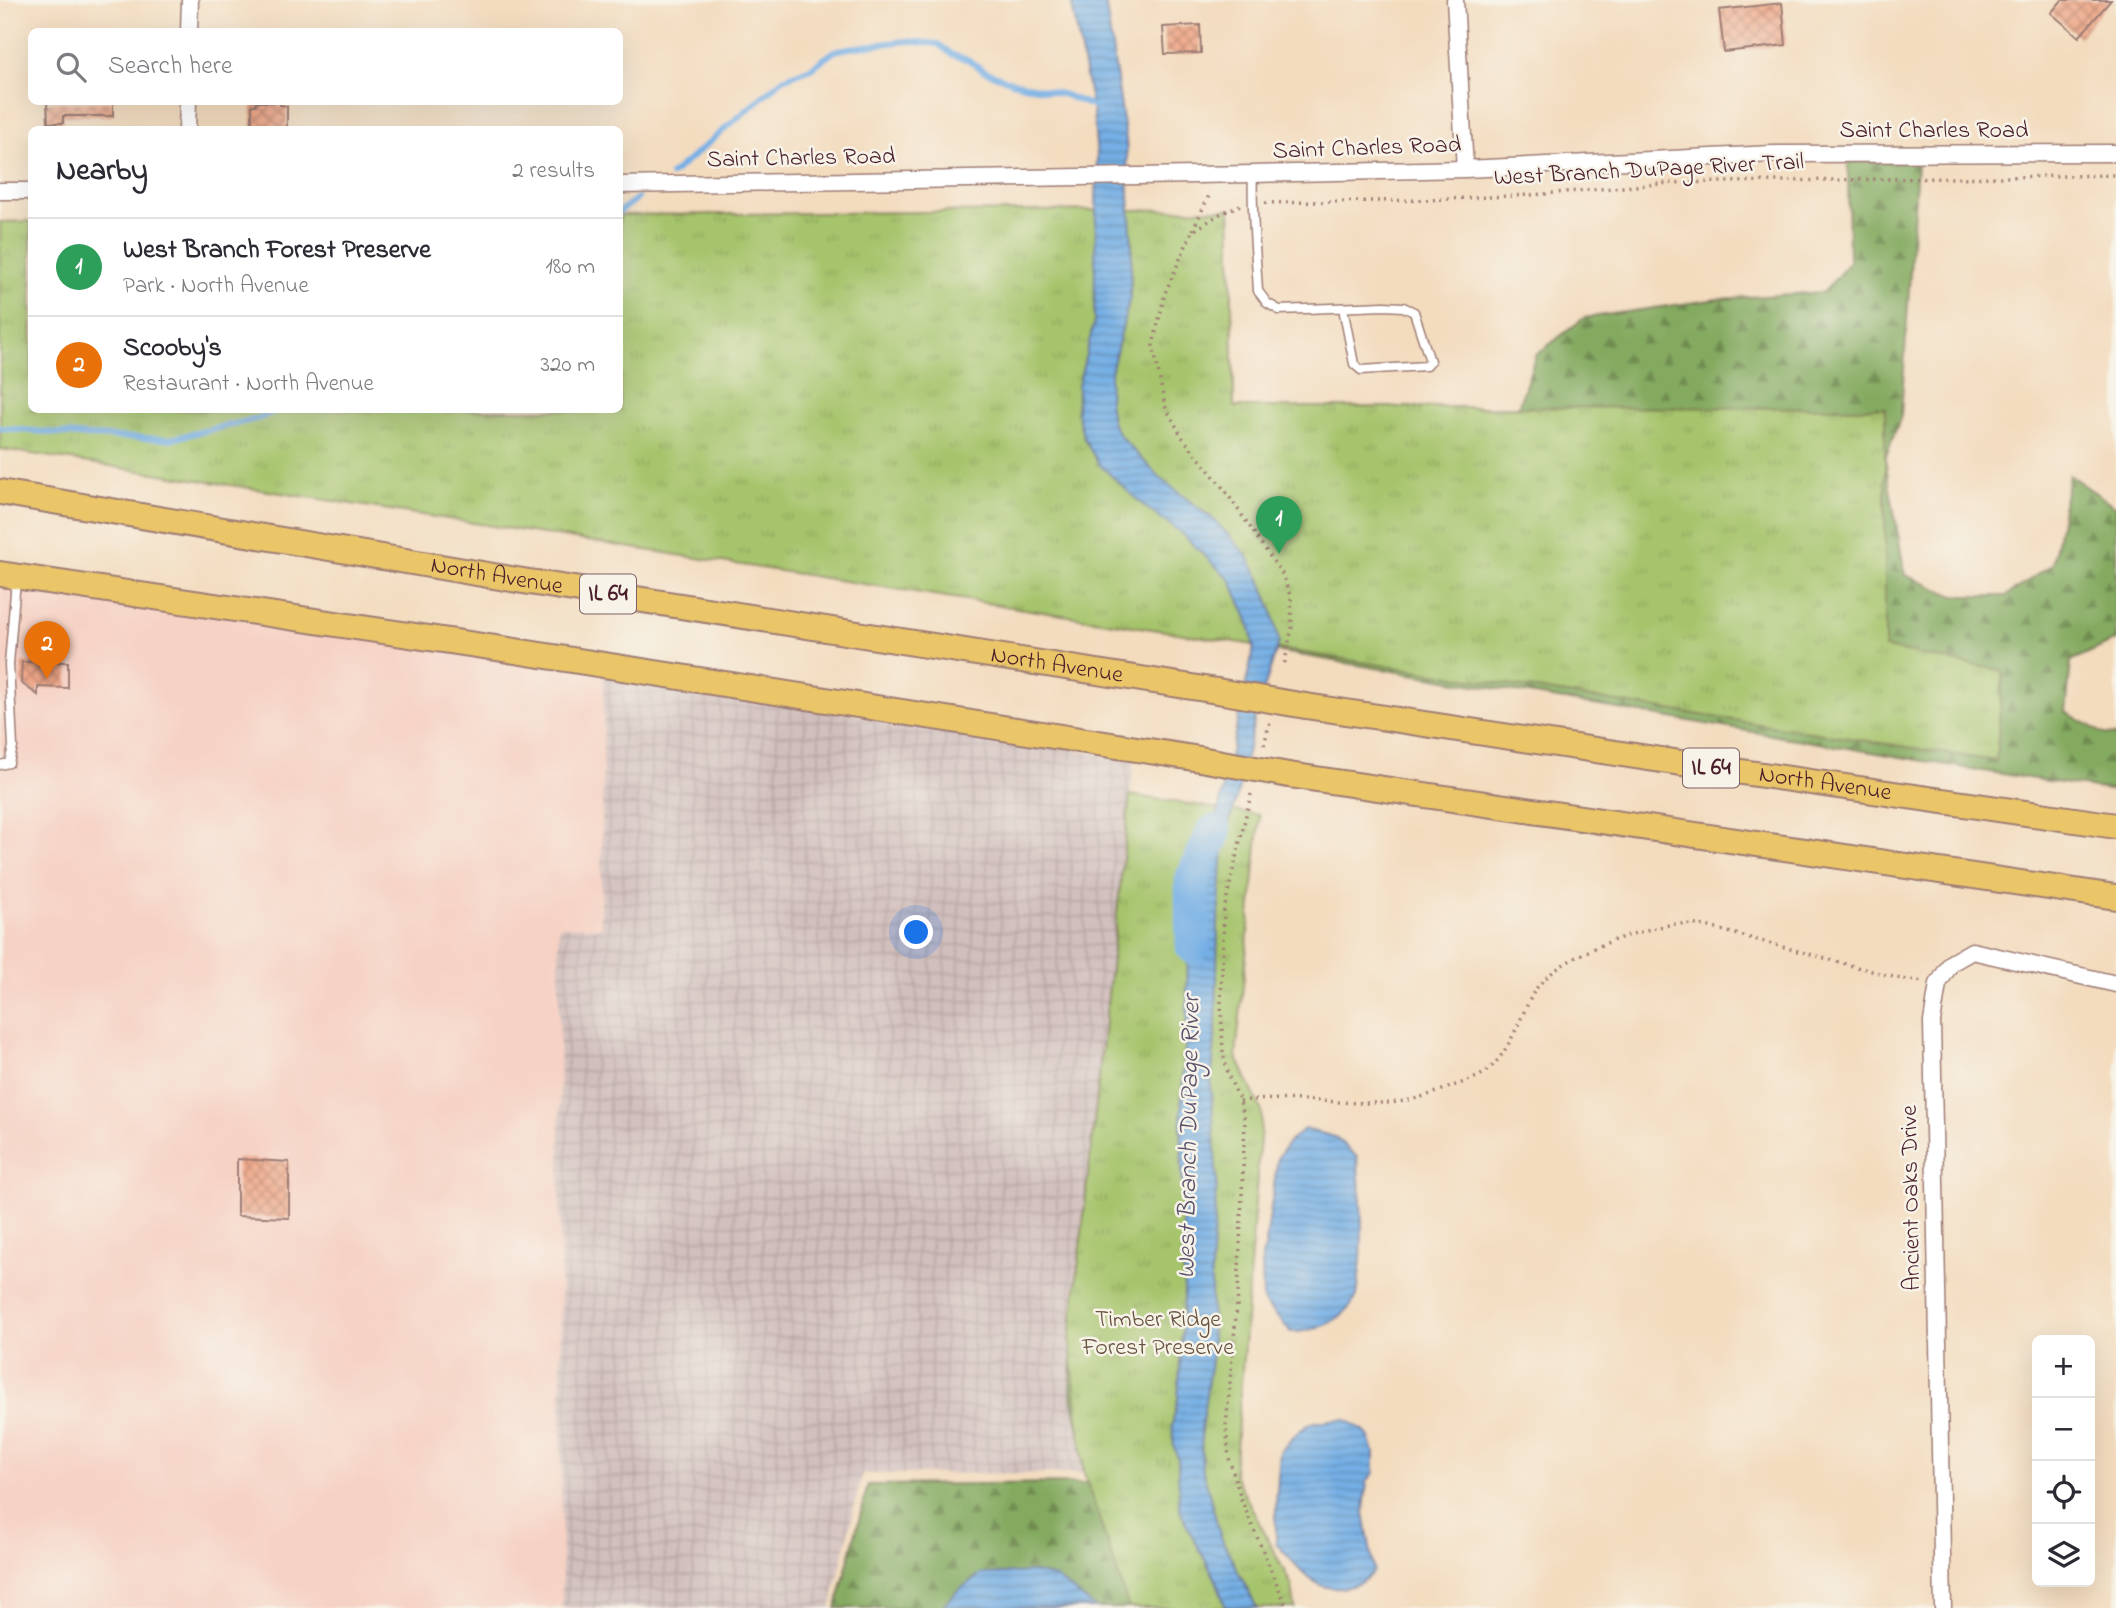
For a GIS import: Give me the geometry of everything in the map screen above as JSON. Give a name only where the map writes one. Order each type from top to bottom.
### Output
[{"type":"main road","name":"North Avenue","points":[[0,492],[523,581],[1306,706],[2116,826]]},
{"type":"main road","points":[[8,576],[486,647],[1289,775],[2116,897]]},
{"type":"street","points":[[189,28],[190,0]]},
{"type":"street","points":[[1455,0],[1465,169]]},
{"type":"street","points":[[187,126],[188,105]]},
{"type":"street","name":"Saint Charles Road","points":[[623,185],[1465,169],[1773,154],[2116,153]]},
{"type":"street","points":[[0,191],[28,191]]},
{"type":"street","name":"Ancient Oaks Drive","points":[[1943,1608],[1931,1022],[1938,984],[1951,962],[1972,951],[2116,984]]},
{"type":"lane","points":[[1253,174],[1251,204],[1255,227],[1258,291],[1261,297],[1279,310],[1384,306],[1403,307],[1414,312],[1430,361],[1426,366],[1361,370],[1354,364],[1343,308]]},
{"type":"lane","points":[[0,765],[9,763],[13,747],[4,666],[8,576]]},
{"type":"path","points":[[1218,175],[1165,293],[1153,345],[1156,371],[1164,406],[1182,437],[1224,489],[1282,574],[1291,598],[1292,627],[1284,666]]},
{"type":"path","name":"West Branch DuPage River Trail","points":[[1192,232],[1236,206],[1251,204],[1518,196],[1670,183],[2116,176]]},
{"type":"path","points":[[1264,745],[1272,713]]},
{"type":"path","points":[[1251,794],[1224,910],[1221,1001],[1223,1053],[1245,1121],[1238,1293],[1226,1427],[1229,1458],[1241,1499],[1287,1608]]},
{"type":"path","points":[[1240,1101],[1278,1098],[1386,1103],[1429,1095],[1465,1082],[1486,1072],[1499,1057],[1523,1017],[1534,992],[1546,978],[1606,943],[1678,923],[1706,926],[1901,979],[1938,984]]},
{"type":"shaded area","points":[[0,582],[604,673],[601,928],[559,927],[562,1608],[0,1608]]},
{"type":"shaded area","points":[[604,673],[1134,760],[1070,1340],[1084,1473],[862,1474],[831,1608],[562,1608],[559,926],[601,928]]},
{"type":"green space","points":[[1848,162],[1917,162],[1901,416],[1885,459],[1905,575],[1954,596],[2006,596],[2053,564],[2069,475],[2116,507],[2116,640],[2071,661],[2066,712],[2104,734],[2116,735],[2116,791],[1995,773],[1275,651],[1279,642],[1109,401],[1230,209],[1234,407],[1518,407],[1536,355],[1584,318],[1718,299],[1824,292],[1849,263]]},
{"type":"green space","points":[[1230,209],[1234,407],[1885,408],[1885,648],[2003,671],[1996,761],[0,449],[0,222],[28,221],[28,413],[623,413],[623,215]]},
{"type":"green space","points":[[1130,795],[1221,1608],[836,1608],[868,1485],[1088,1483],[1070,1384]]},
{"type":"green space","name":"Timber Ridge Forest Preserve","points":[[1130,795],[1260,815],[1236,1056],[1262,1112],[1234,1474],[1292,1586],[1295,1608],[1129,1608],[1084,1473],[1070,1341]]},
{"type":"water","points":[[1071,0],[1105,0],[1126,140],[1132,247],[1130,297],[1110,376],[1112,422],[1120,436],[1160,478],[1214,520],[1246,554],[1260,579],[1272,610],[1279,642],[1255,717],[1224,840],[1211,1087],[1217,1182],[1211,1272],[1212,1354],[1201,1430],[1202,1467],[1221,1538],[1257,1608],[1226,1608],[1216,1580],[1187,1526],[1179,1506],[1178,1459],[1172,1425],[1178,1399],[1184,1295],[1181,1110],[1187,1019],[1188,932],[1194,894],[1192,860],[1198,846],[1215,825],[1254,647],[1249,623],[1231,581],[1180,532],[1144,506],[1099,464],[1084,439],[1077,413],[1078,386],[1094,322],[1097,156],[1093,112]]},
{"type":"water","points":[[1304,1129],[1335,1137],[1357,1157],[1362,1247],[1358,1293],[1350,1306],[1328,1324],[1291,1332],[1263,1301],[1262,1256],[1278,1157],[1289,1142]]},
{"type":"water","points":[[1345,1419],[1363,1430],[1369,1437],[1374,1452],[1374,1473],[1367,1482],[1364,1512],[1374,1571],[1356,1585],[1331,1588],[1313,1581],[1276,1543],[1276,1504],[1280,1452],[1298,1432],[1311,1423]]},
{"type":"water","points":[[1034,1572],[1056,1578],[1096,1608],[941,1608],[957,1591],[981,1574]]},
{"type":"building","points":[[2062,0],[2111,0],[2079,37],[2051,13]]},
{"type":"building","points":[[1782,3],[1786,45],[1724,52],[1719,10]]},
{"type":"building","points":[[1200,25],[1201,53],[1165,54],[1163,27]]},
{"type":"building","points":[[47,105],[113,105],[113,116],[63,116],[63,123],[48,123]]},
{"type":"building","points":[[252,105],[287,106],[287,126],[252,126]]},
{"type":"building","points":[[22,662],[68,662],[68,688],[38,687],[38,695],[21,683]]},
{"type":"building","points":[[237,1159],[289,1162],[289,1218],[237,1216]]},
{"type":"waterway","points":[[671,175],[783,79],[811,68],[835,51],[849,48],[906,41],[938,44],[984,71],[1012,82],[1065,95],[1097,108]]},
{"type":"waterway","points":[[623,209],[638,198]]},
{"type":"waterway","points":[[0,428],[89,436],[170,439],[260,418],[270,413]]},
{"type":"waterway","name":"West Branch DuPage River","points":[[1193,946],[1192,880],[1214,832]]},
{"type":"place","name":"West Branch Forest Preserve","points":[[1279,554]]},
{"type":"place","name":"Scooby's","points":[[47,679]]}]
